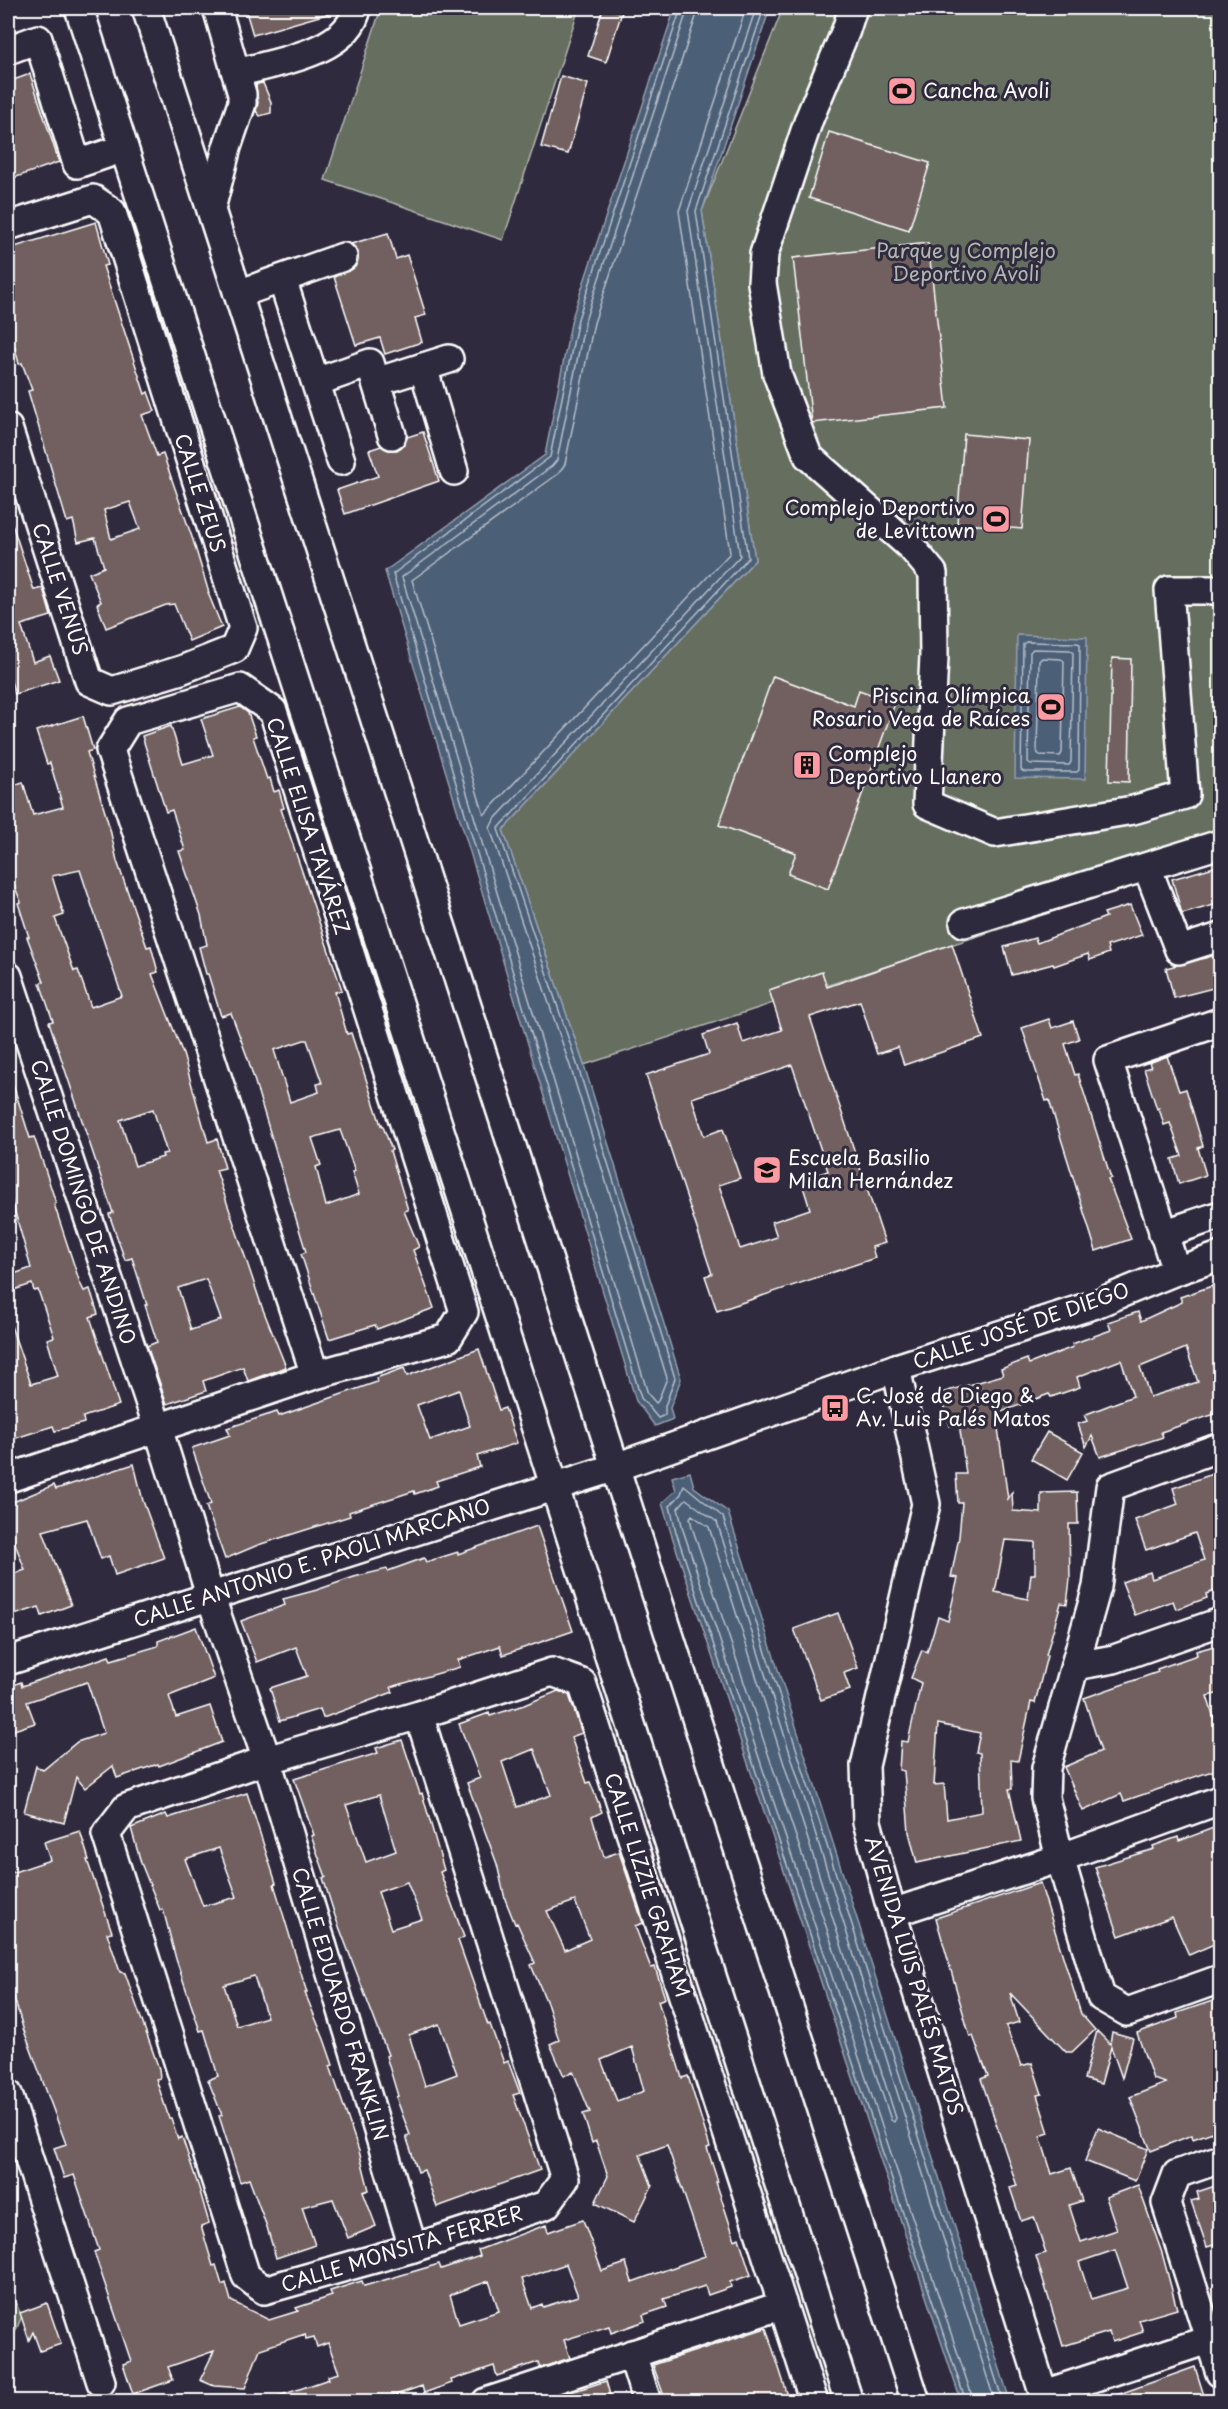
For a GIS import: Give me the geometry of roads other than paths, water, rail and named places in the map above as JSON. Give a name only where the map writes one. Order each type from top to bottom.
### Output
[{"type":"street","points":[[79,8],[849,2402]]},
{"type":"street","points":[[146,8],[916,2402]]},
{"type":"street","points":[[211,209],[227,147],[242,103],[241,87],[217,8]]},
{"type":"street","points":[[236,73],[318,51],[353,24],[357,8]]},
{"type":"street","points":[[853,8],[809,119],[764,254],[762,283],[777,374],[808,456],[912,548],[933,573],[934,656],[927,804],[995,833],[1133,810],[1185,795],[1169,590],[1221,590]]},
{"type":"street","points":[[8,50],[38,39],[77,164],[124,148]]},
{"type":"street","name":"CALLE ZEUS","points":[[8,226],[93,199],[112,212],[243,628],[234,649],[181,670],[112,691],[89,681]]},
{"type":"street","points":[[238,294],[343,257]]},
{"type":"street","points":[[282,279],[341,460]]},
{"type":"street","points":[[376,382],[449,359]]},
{"type":"street","points":[[316,382],[370,363],[393,435]]},
{"type":"street","points":[[423,367],[454,471]]},
{"type":"street","name":"CALLE VENUS","points":[[8,428],[89,681]]},
{"type":"street","name":"CALLE ELISA TAVÁREZ","points":[[158,1428],[315,1375],[448,1338],[464,1312],[273,711],[240,688],[128,721],[110,750],[315,1375]]},
{"type":"street","points":[[964,923],[1221,844]]},
{"type":"street","points":[[1147,867],[1179,950],[1221,937]]},
{"type":"street","name":"CALLE DOMINGO DE ANDINO","points":[[8,976],[158,1428],[210,1595],[267,1760]]},
{"type":"street","points":[[1176,1271],[1108,1060],[1221,1022]]},
{"type":"street","points":[[1164,1234],[1221,1215]]},
{"type":"street","name":"CALLE JOSÉ DE DIEGO","points":[[616,1467],[896,1368],[1093,1305],[1176,1271],[1221,1256]]},
{"type":"street","name":"AVENIDA LUIS PALÉS MATOS","points":[[896,1368],[926,1504],[865,1766],[867,1822],[892,1913],[1045,2398]]},
{"type":"street","points":[[8,1474],[12,1477],[158,1428]]},
{"type":"street","points":[[1221,1446],[1110,1487],[1096,1587],[1046,1768],[1045,1798],[1060,1858],[1101,1996],[1127,2012],[1221,1979]]},
{"type":"street","name":"CALLE ANTONIO E. PAOLI MARCANO","points":[[8,1661],[616,1467]]},
{"type":"street","points":[[1075,1666],[1114,1659],[1221,1622]]},
{"type":"street","name":"CALLE LIZZIE GRAHAM","points":[[267,1760],[419,1715],[552,1672],[582,1683],[814,2402]]},
{"type":"street","name":"CALLE MONSITA FERRER","points":[[267,1760],[126,1808],[106,1834],[246,2276],[264,2290],[413,2248],[546,2205],[565,2179],[419,1715]]},
{"type":"street","name":"CALLE EDUARDO FRANKLIN","points":[[267,1760],[413,2248]]},
{"type":"street","points":[[892,1913],[1060,1858],[1221,1800]]},
{"type":"street","points":[[8,2094],[101,2382]]},
{"type":"street","points":[[1212,2162],[1177,2174],[1166,2203],[1215,2338],[1221,2373]]},
{"type":"street","points":[[486,2402],[783,2305]]},
{"type":"street","points":[[1045,2398],[1215,2338]]},
{"type":"street","points":[[632,2354],[647,2402]]},
{"type":"water","points":[[675,8],[770,8],[702,211],[755,560],[503,830],[584,1065],[681,1379],[670,1408],[673,1419],[655,1426],[636,1401],[385,571],[545,455],[572,318]]},
{"type":"water","name":"Piscina Olímpica Rosario Vega de Raíces","points":[[1017,635],[1087,637],[1085,779],[1015,778]]},
{"type":"water","points":[[690,1472],[694,1487],[728,1512],[1010,2401],[961,2401],[662,1503],[676,1490],[672,1477]]},
{"type":"place","name":"Cancha Avoli","points":[[902,91]]},
{"type":"place","name":"Complejo Deportivo de Levittown","points":[[996,519]]},
{"type":"place","name":"Piscina Olímpica Rosario Vega de Raíces","points":[[1051,707]]},
{"type":"place","name":"Complejo Deportivo Llanero","points":[[807,765]]},
{"type":"place","name":"Escuela Basilio Milan Hernández","points":[[767,1170]]},
{"type":"place","name":"C. José de Diego & Av. Luis Palés Matos","points":[[835,1408]]},
{"type":"park label","name":"Parque y Complejo Deportivo Avoli","points":[[966,262]]}]
